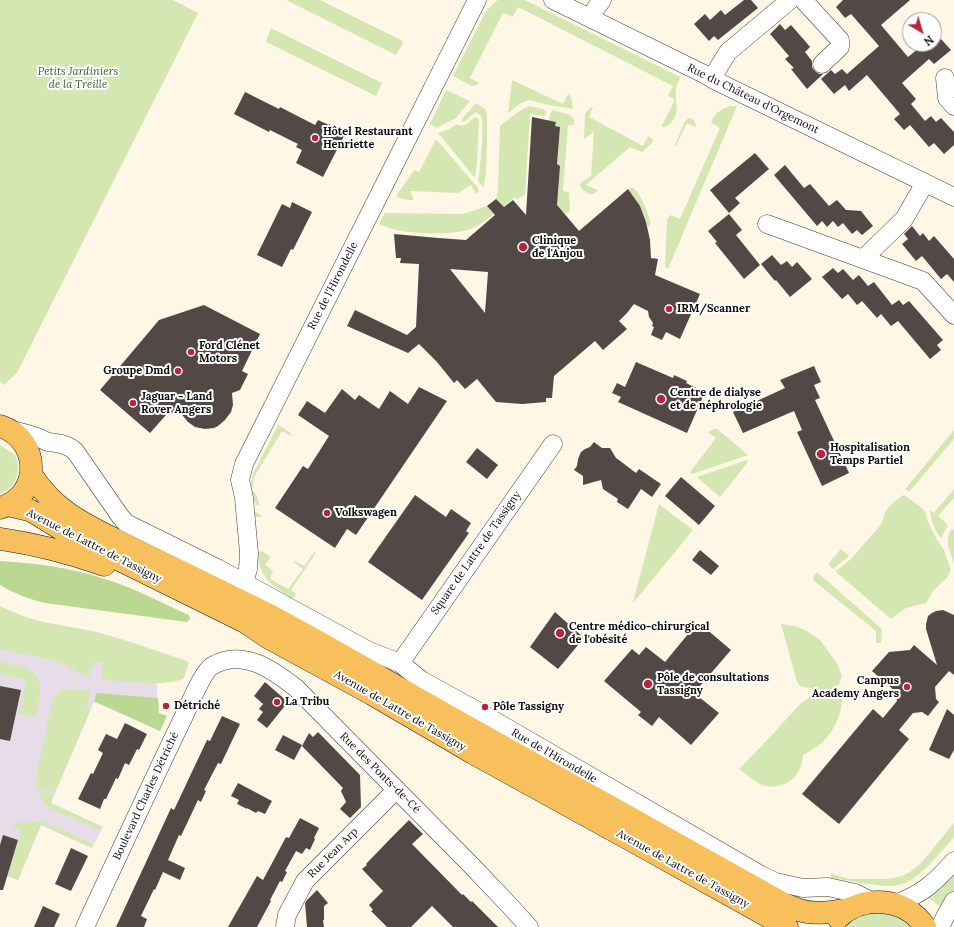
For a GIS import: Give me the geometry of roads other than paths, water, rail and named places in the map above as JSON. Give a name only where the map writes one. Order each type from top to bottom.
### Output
[{"type":"main road","name":"Avenue de Lattre de Tassigny","points":[[5,427],[22,440],[27,447],[31,467],[38,486],[64,512],[138,552],[269,616],[784,904],[798,910],[824,913],[849,910]]},
{"type":"main road","points":[[4,507],[16,500],[23,492],[28,484],[31,467]]},
{"type":"main road","name":"Avenue de Lattre de Tassigny","points":[[4,507],[29,510],[76,539],[245,622],[269,638],[372,694],[473,753],[640,844],[787,927]]},
{"type":"main road","points":[[0,539],[48,548],[118,570],[241,628],[269,638]]},
{"type":"main road","points":[[831,927],[849,910],[857,906],[873,902],[888,902],[906,909],[925,927]]},
{"type":"street","name":"Rue de l'Hirondelle","points":[[244,583],[248,570],[249,553],[244,498],[240,480],[244,464],[477,0]]},
{"type":"street","name":"Rue du Château d'Orgemont","points":[[553,0],[954,197]]},
{"type":"street","points":[[591,19],[602,0]]},
{"type":"street","points":[[712,78],[728,52],[800,0],[840,40],[840,47],[822,64]]},
{"type":"street","points":[[945,78],[947,98],[954,106]]},
{"type":"street","points":[[863,259],[904,219],[925,183]]},
{"type":"street","points":[[768,224],[923,281],[954,315]]},
{"type":"street","name":"Rue de l'Hirondelle","points":[[5,427],[48,442],[63,444],[75,451],[126,523],[217,568],[369,651],[400,663],[421,680],[481,713],[761,875],[776,882],[803,888],[828,887],[855,893],[873,902]]},
{"type":"street","points":[[31,467],[39,450],[48,442]]},
{"type":"street","name":"Square de Lattre de Tassigny","points":[[400,663],[553,444]]},
{"type":"street","name":"Rue des Ponts-de-Cé","points":[[210,667],[225,660],[245,659],[264,666],[278,674],[296,688],[470,864],[529,927]]},
{"type":"street","name":"Boulevard Charles Détriché","points":[[85,927],[181,722],[200,683],[210,667]]},
{"type":"street","name":"Rue Jean Arp","points":[[285,927],[287,915],[305,881],[396,790]]},
{"type":"street","points":[[895,904],[907,900],[933,883],[954,861]]},
{"type":"street","points":[[940,927],[954,901]]},
{"type":"place","name":"Hôtel Restaurant Henriette","points":[[315,138]]},
{"type":"place","name":"Clinique de l'Anjou","points":[[523,247]]},
{"type":"place","name":"IRM/Scanner","points":[[669,309]]},
{"type":"place","name":"Ford Clénet Motors","points":[[191,352]]},
{"type":"place","name":"Groupe Dmd","points":[[178,371]]},
{"type":"place","name":"Centre de dialyse et de néphrologie","points":[[661,399]]},
{"type":"place","name":"Jaguar - Land Rover Angers","points":[[133,403]]},
{"type":"place","name":"Hospitalisation Temps Partiel","points":[[821,454]]},
{"type":"place","name":"Volkswagen","points":[[327,513]]},
{"type":"place","name":"Centre médico-chirurgical de l'obésité","points":[[560,633]]},
{"type":"place","name":"Pôle de consultations Tassigny","points":[[648,684]]},
{"type":"place","name":"Campus Academy Angers","points":[[907,687]]},
{"type":"place","name":"La Tribu","points":[[277,702]]},
{"type":"place","name":"Détriché","points":[[166,706]]},
{"type":"place","name":"Pôle Tassigny","points":[[485,707]]},
{"type":"park label","name":"Petits Jardiniers de la Treille","points":[[78,78]]}]
